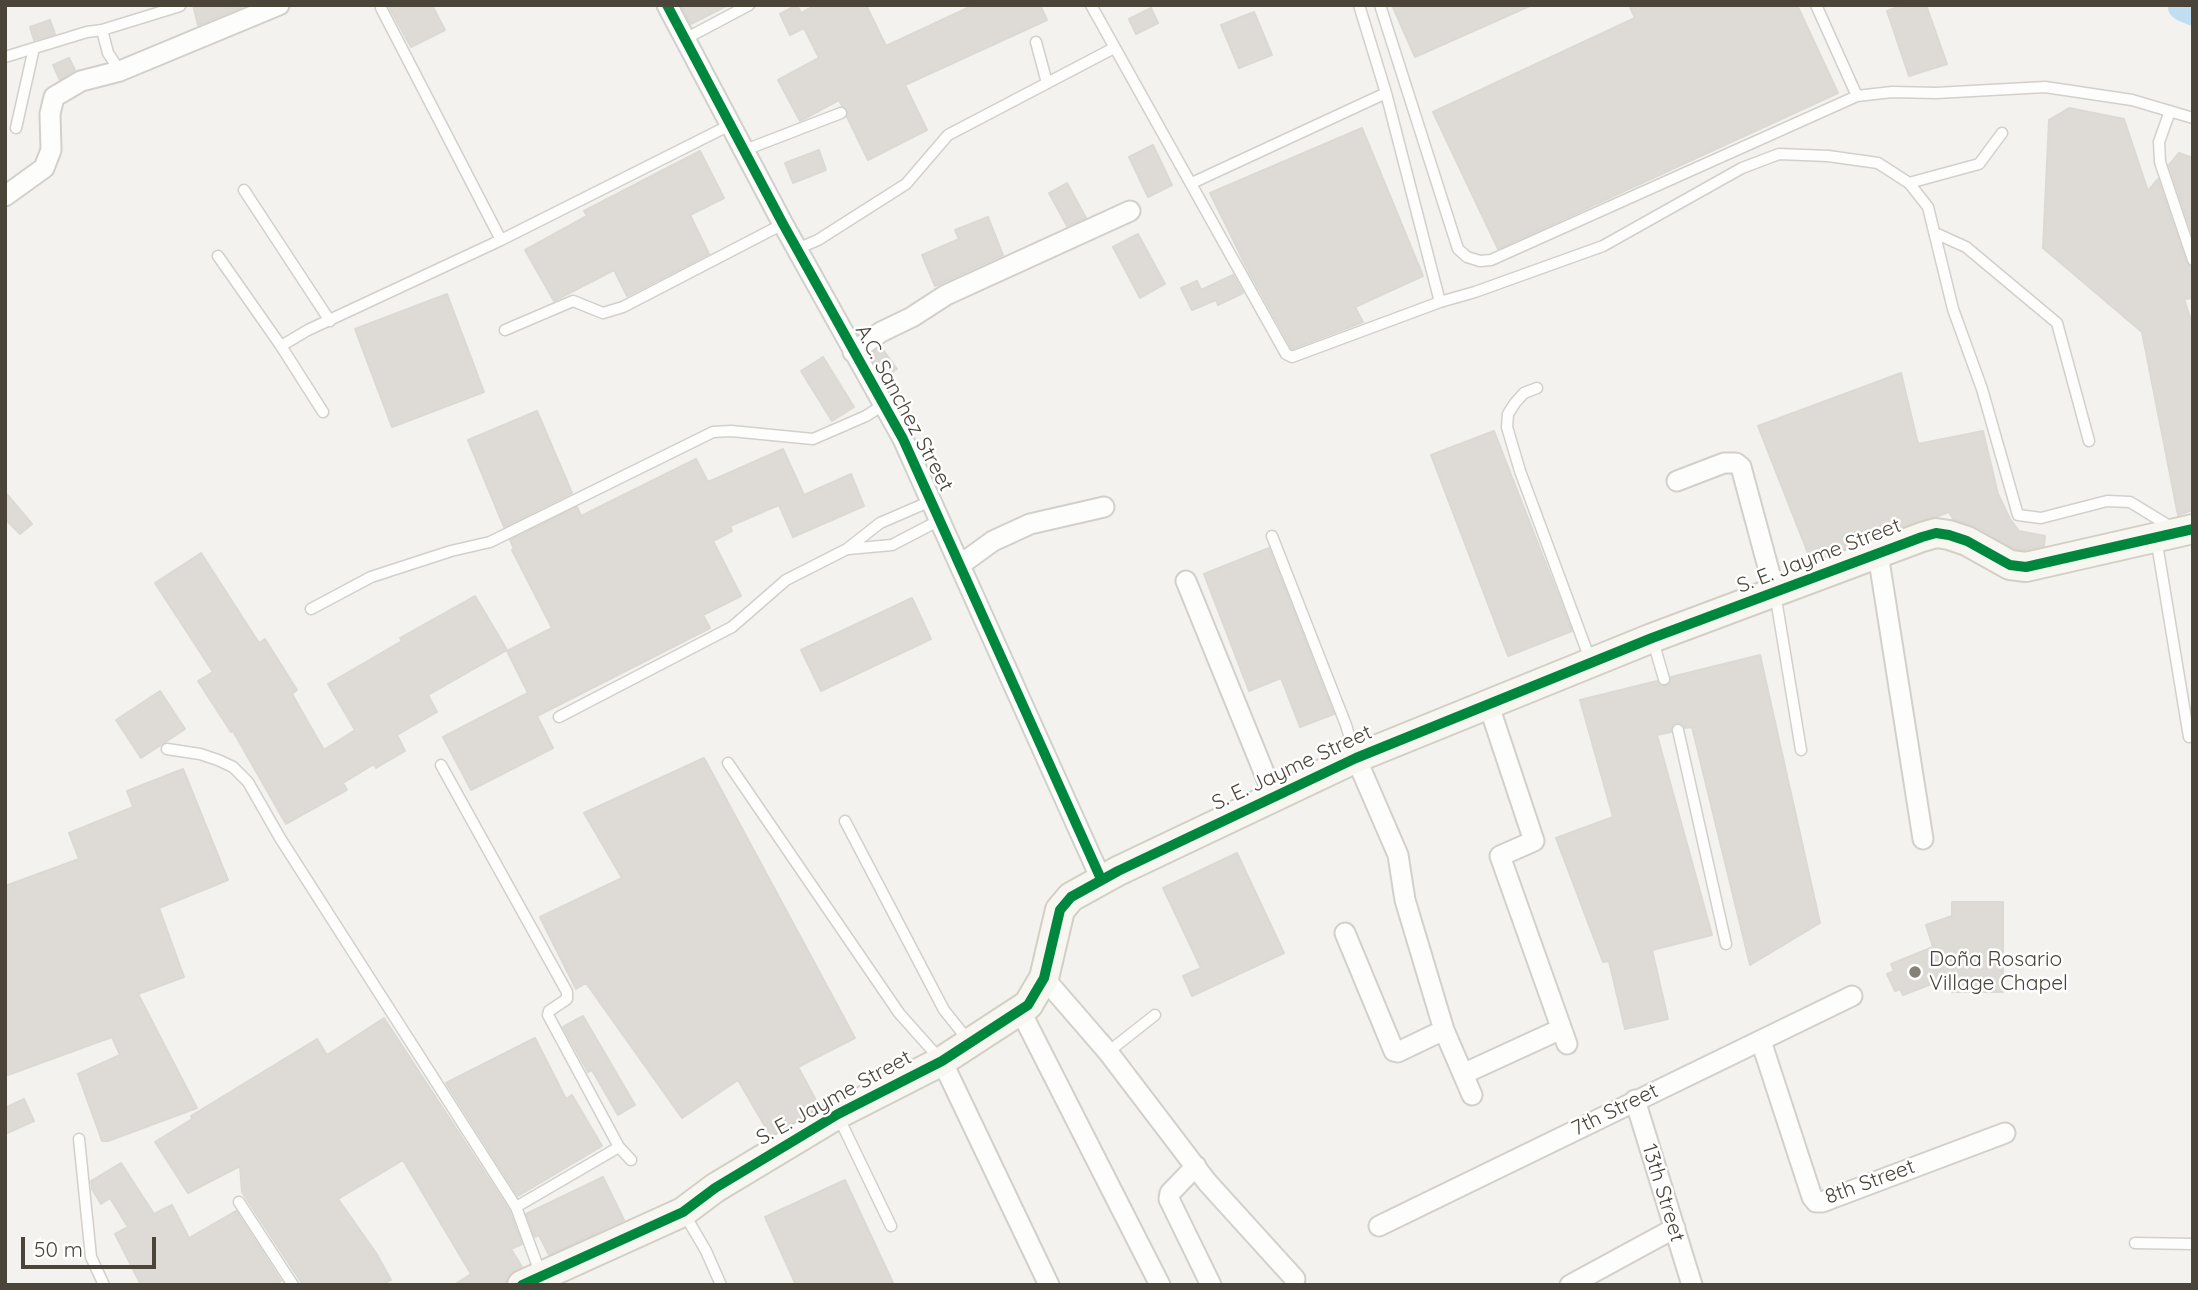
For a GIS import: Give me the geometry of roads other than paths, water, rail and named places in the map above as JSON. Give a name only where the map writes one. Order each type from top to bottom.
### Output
[{"type":"street","points":[[5,196],[44,168],[51,150],[50,114],[54,97],[81,81],[120,71],[279,5]]},
{"type":"street","name":"A.C. Sanchez Street","points":[[667,5],[783,224],[903,439],[1101,879]]},
{"type":"street","points":[[853,352],[946,295],[1130,211]]},
{"type":"street","points":[[1677,481],[1724,463],[1736,463],[1741,467],[1775,593]]},
{"type":"street","points":[[960,565],[993,541],[1030,524],[1104,507]]},
{"type":"street","name":"S. E. Jayme Street","points":[[532,1280],[683,1212],[715,1188],[838,1114],[942,1061],[1028,1005],[1044,978],[1060,910],[1071,897],[1101,879],[1356,758],[1652,638],[1936,533],[1967,541],[2010,565],[2026,566],[2176,533]]},
{"type":"street","points":[[1878,554],[1923,839]]},
{"type":"street","points":[[1186,581],[1274,797]]},
{"type":"street","points":[[1463,1074],[1564,1037],[1500,856],[1534,841],[1488,703]]},
{"type":"street","points":[[1356,758],[1398,855],[1405,900],[1444,1030],[1472,1096]]},
{"type":"street","points":[[1345,933],[1394,1051],[1398,1052],[1444,1030]]},
{"type":"street","points":[[1044,978],[1108,1052],[1207,1182],[1294,1279]]},
{"type":"street","name":"7th Street","points":[[1380,1226],[1852,996]]},
{"type":"street","points":[[1020,1010],[1160,1285]]},
{"type":"street","name":"8th Street","points":[[1761,1041],[1812,1197],[1816,1202],[2005,1133]]},
{"type":"street","points":[[942,1061],[1049,1285]]},
{"type":"street","name":"13th Street","points":[[1634,1100],[1692,1285]]},
{"type":"street","points":[[1196,1166],[1170,1193],[1169,1199],[1212,1285]]},
{"type":"street","points":[[1570,1285],[1675,1228]]},
{"type":"lane","points":[[685,39],[749,5]]},
{"type":"lane","points":[[1091,5],[1289,356],[1603,246],[1742,168],[1779,154],[1828,156],[1878,163],[1909,183],[1928,206],[1953,309],[1982,389],[2018,515],[2041,518],[2107,501],[2130,502],[2176,533],[2189,737]]},
{"type":"lane","points":[[1359,5],[1386,93],[1440,302]]},
{"type":"lane","points":[[1380,5],[1458,249],[1467,257],[1480,261],[1491,261],[1857,96],[1892,92],[1936,93],[2045,87],[2132,100],[2193,118]]},
{"type":"lane","points":[[1816,5],[1857,96]]},
{"type":"lane","points":[[5,57],[180,6]]},
{"type":"lane","points":[[382,8],[501,240]]},
{"type":"lane","points":[[102,30],[108,53],[120,71]]},
{"type":"lane","points":[[1036,42],[1047,83]]},
{"type":"lane","points":[[16,128],[34,48]]},
{"type":"lane","points":[[797,249],[818,240],[906,184],[948,135],[1114,48]]},
{"type":"lane","points":[[1192,183],[1386,93]]},
{"type":"lane","points":[[2170,111],[2159,142],[2160,162],[2193,261]]},
{"type":"lane","points":[[745,150],[841,113]]},
{"type":"lane","points":[[281,346],[730,125]]},
{"type":"lane","points":[[1909,183],[1979,164],[2002,134]]},
{"type":"lane","points":[[244,190],[330,321]]},
{"type":"lane","points":[[505,330],[573,301],[603,313],[623,307],[783,224]]},
{"type":"lane","points":[[1935,233],[1966,247],[2057,323],[2089,441]]},
{"type":"lane","points":[[218,256],[323,412]]},
{"type":"lane","points":[[1537,388],[1524,393],[1515,403],[1508,414],[1507,427],[1520,471],[1591,662]]},
{"type":"lane","points":[[311,609],[371,577],[451,551],[489,542],[713,432],[731,431],[813,439],[866,416],[883,405]]},
{"type":"lane","points":[[559,717],[732,627],[786,580],[847,549],[880,523],[931,501]]},
{"type":"lane","points":[[847,549],[892,545],[940,520]]},
{"type":"lane","points":[[1272,536],[1346,725],[1356,758]]},
{"type":"lane","points":[[1775,593],[1801,750]]},
{"type":"lane","points":[[1652,638],[1664,679]]},
{"type":"lane","points":[[1678,730],[1726,944]]},
{"type":"lane","points":[[167,749],[218,760],[233,767],[248,782],[516,1207],[532,1280]]},
{"type":"lane","points":[[728,762],[899,1013],[942,1061]]},
{"type":"lane","points":[[441,765],[567,992],[567,999],[549,1011],[548,1015],[619,1147],[631,1160]]},
{"type":"lane","points":[[845,821],[944,1010],[971,1043]]},
{"type":"lane","points":[[1108,1052],[1155,1015]]},
{"type":"lane","points":[[838,1114],[891,1226]]},
{"type":"lane","points":[[79,1139],[91,1256],[104,1285]]},
{"type":"lane","points":[[516,1207],[619,1147]]},
{"type":"lane","points":[[239,1202],[293,1285]]},
{"type":"lane","points":[[683,1212],[706,1251],[721,1285]]},
{"type":"lane","points":[[2135,1243],[2193,1244]]},
{"type":"waterway","points":[[2184,5],[2193,9]]},
{"type":"place","name":"Doña Rosario Village Chapel","points":[[1915,972]]}]
